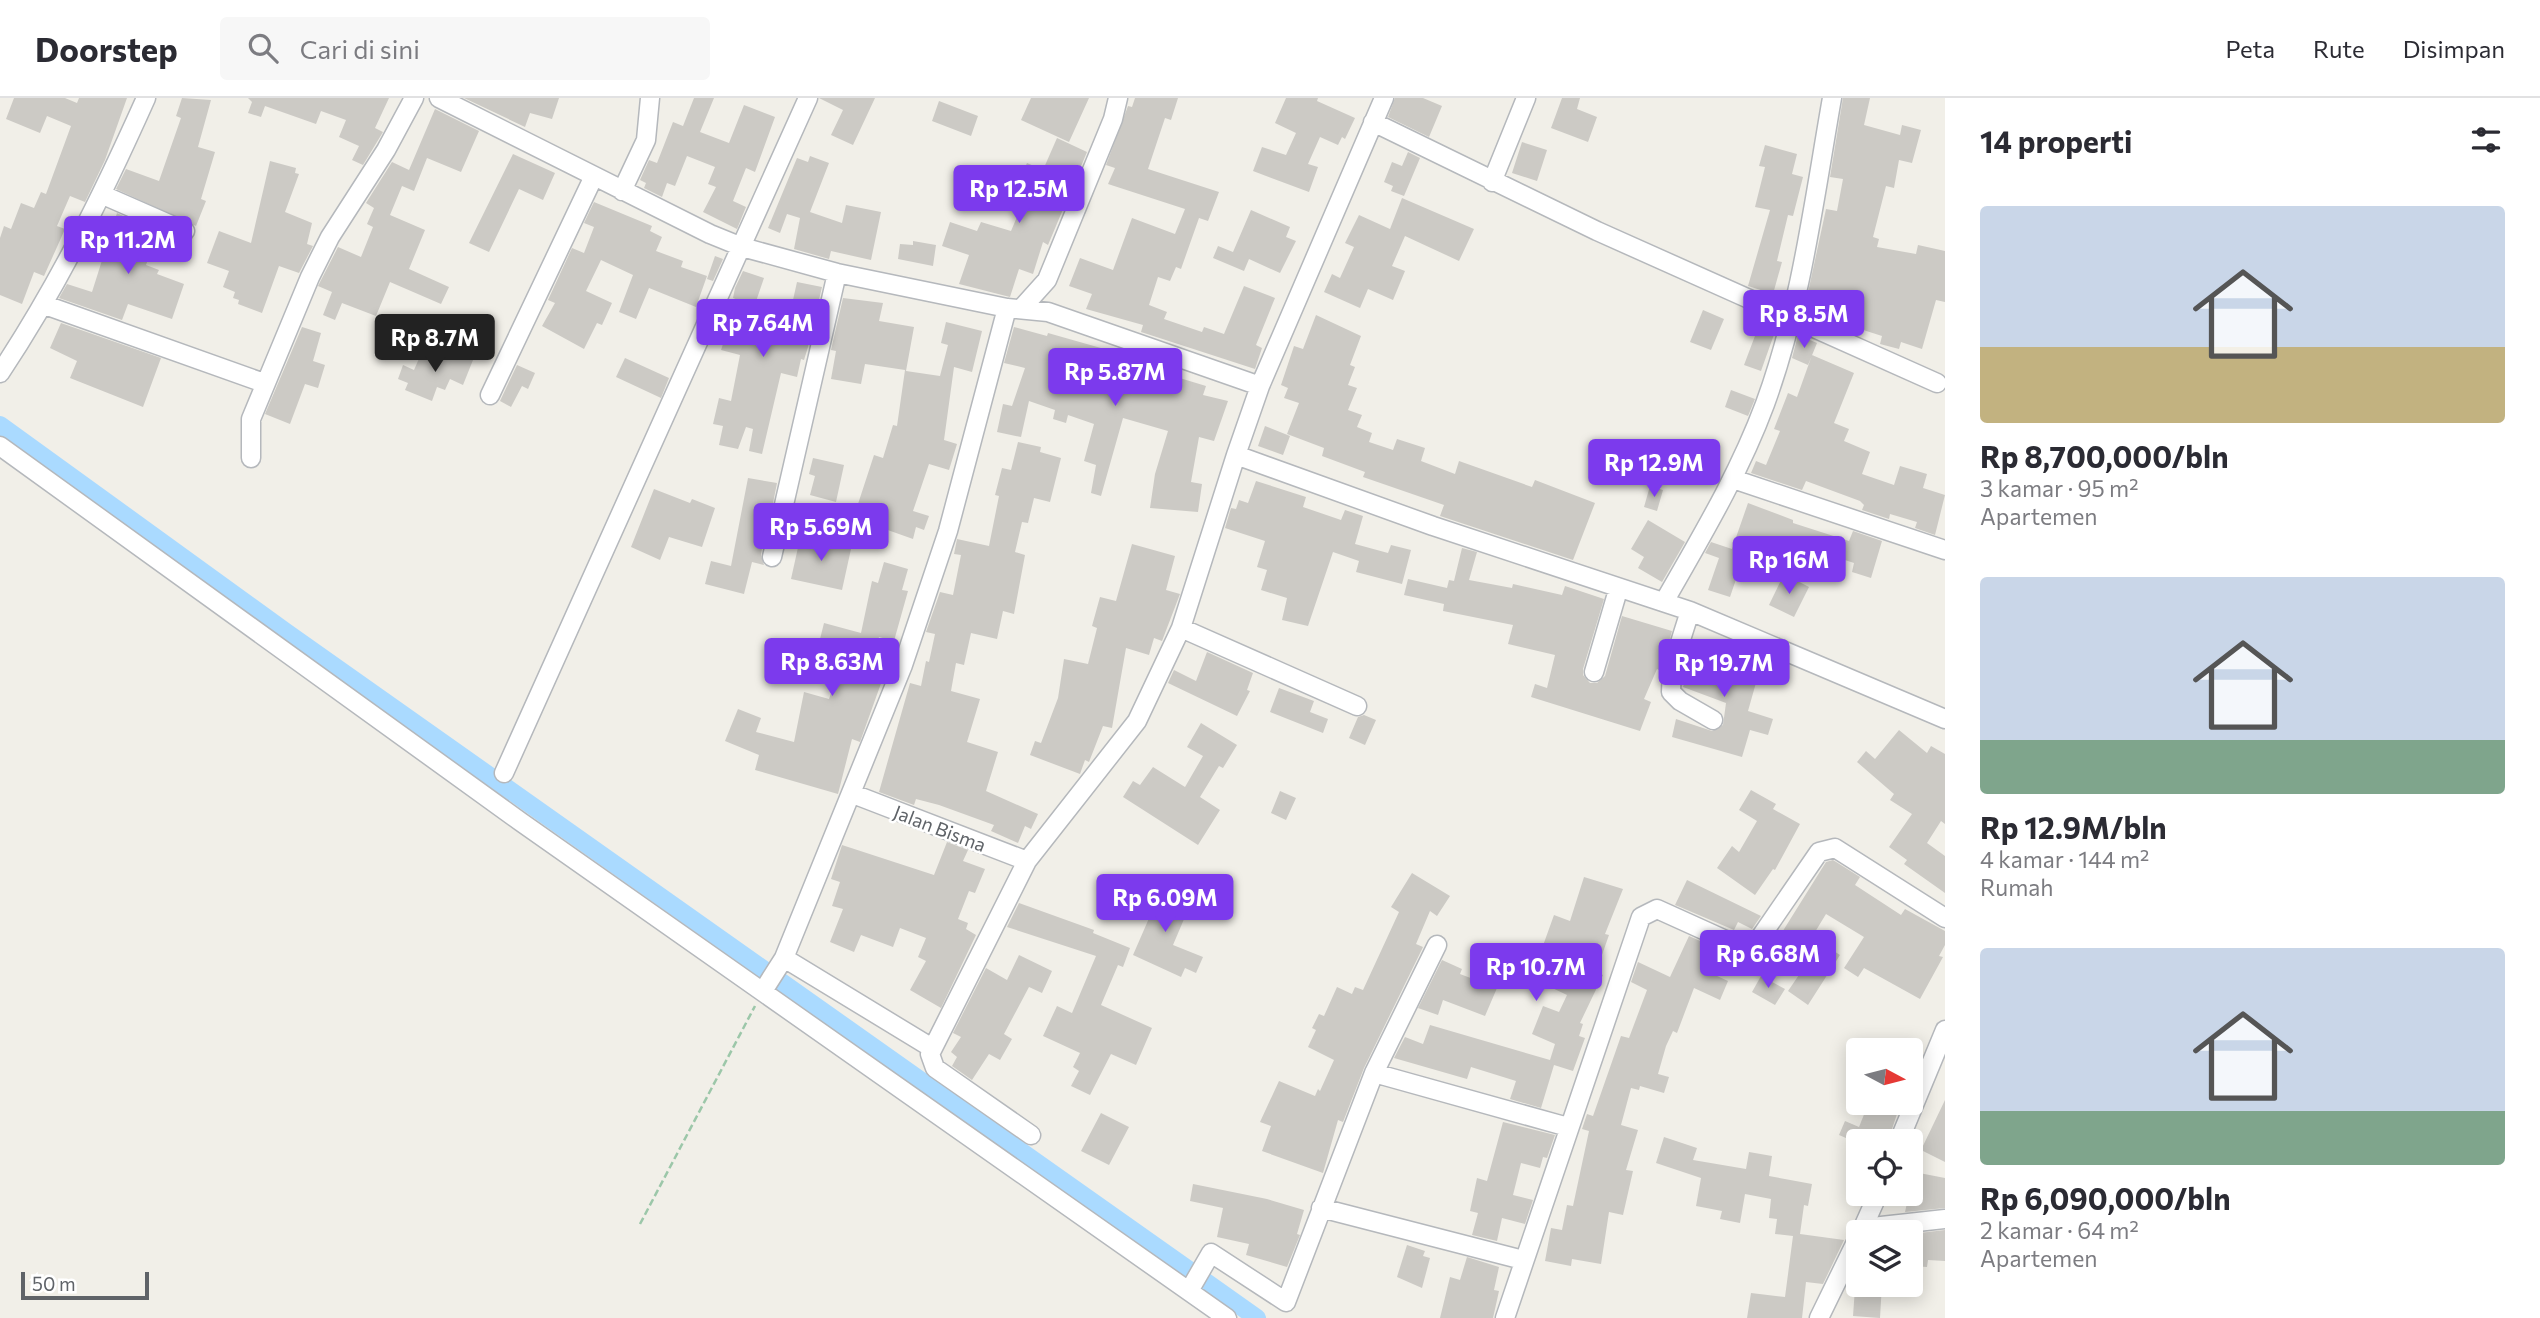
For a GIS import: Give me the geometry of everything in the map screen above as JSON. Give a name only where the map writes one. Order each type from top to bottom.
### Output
[{"type":"street","points":[[0,373],[45,305],[103,195],[146,98]]},
{"type":"street","points":[[251,458],[251,419],[264,383],[330,237],[386,150],[414,98]]},
{"type":"street","points":[[622,191],[646,140],[650,98]]},
{"type":"street","points":[[505,773],[808,98]]},
{"type":"street","points":[[1048,312],[1047,280],[1113,119],[1118,98]]},
{"type":"street","points":[[1031,1135],[935,1068],[930,1059],[932,1048],[1027,861],[1137,721],[1181,628],[1260,386],[1384,98]]},
{"type":"street","points":[[1492,182],[1526,98]]},
{"type":"street","points":[[1664,602],[1733,479],[1765,403],[1792,318],[1832,98]]},
{"type":"street","points":[[442,99],[622,191],[742,247],[837,273],[1014,309],[1048,312],[1260,386]]},
{"type":"street","points":[[1373,122],[1492,182],[1937,383]]},
{"type":"street","points":[[490,395],[594,176]]},
{"type":"street","points":[[103,195],[185,230]]},
{"type":"street","points":[[772,557],[837,273]]},
{"type":"street","points":[[765,989],[783,962],[903,665],[948,531],[1014,309],[1047,280]]},
{"type":"street","points":[[45,305],[264,383]]},
{"type":"street","points":[[0,446],[521,822],[1192,1287],[1227,1318]]},
{"type":"street","points":[[1236,455],[1618,590],[1690,611],[1945,719]]},
{"type":"street","points":[[1733,479],[1945,550]]},
{"type":"street","points":[[1594,672],[1618,590]]},
{"type":"street","points":[[1690,611],[1672,668],[1671,692],[1680,701],[1713,720]]},
{"type":"street","points":[[1181,628],[1357,706]]},
{"type":"street","name":"Jalan Bisma","points":[[853,794],[1027,861]]},
{"type":"street","points":[[1505,1318],[1641,917],[1657,909],[1741,947],[1755,945],[1819,852],[1835,848],[1945,918]]},
{"type":"street","points":[[1192,1287],[1208,1253],[1213,1253],[1284,1303],[1374,1073],[1437,945]]},
{"type":"street","points":[[783,962],[932,1048]]},
{"type":"street","points":[[1904,1129],[1945,1030]]},
{"type":"street","points":[[1374,1073],[1568,1127]]},
{"type":"street","points":[[1321,1208],[1523,1260]]},
{"type":"street","points":[[1923,1223],[1945,1219]]},
{"type":"street","points":[[1819,1318],[1846,1263]]},
{"type":"path","points":[[640,1224],[765,989]]},
{"type":"building","points":[[14,98],[65,98],[77,103],[79,98],[127,98],[105,160],[85,202],[70,196],[57,226],[65,229],[44,276],[34,272],[22,304],[0,295],[0,238],[4,226],[11,229],[21,203],[34,208],[41,192],[46,194],[71,126],[47,116],[40,133],[6,119]]},
{"type":"building","points":[[182,98],[211,100],[198,147],[215,152],[201,199],[206,201],[196,226],[116,189],[126,169],[159,181],[181,118],[176,116]]},
{"type":"building","points":[[248,98],[389,98],[375,128],[383,132],[363,165],[352,160],[359,146],[339,137],[346,120],[321,111],[316,124],[265,106],[261,117],[248,113],[252,102]]},
{"type":"building","points":[[464,98],[559,98],[552,119],[530,113],[525,127]]},
{"type":"building","points":[[694,98],[714,98],[700,132],[729,143],[744,105],[775,117],[755,172],[746,168],[733,201],[746,207],[737,229],[703,212],[716,187],[708,184],[715,167],[687,156],[675,186],[667,183],[662,197],[644,188],[646,183],[640,180],[649,160],[657,163],[673,122],[683,126]]},
{"type":"building","points":[[819,98],[875,98],[853,145],[831,135],[843,110]]},
{"type":"building","points":[[1031,98],[1089,98],[1069,142],[1021,120]]},
{"type":"building","points":[[1135,98],[1178,98],[1171,120],[1165,118],[1148,169],[1219,192],[1208,221],[1199,218],[1181,269],[1176,267],[1170,281],[1158,277],[1149,305],[1167,312],[1164,319],[1202,332],[1204,327],[1224,334],[1244,286],[1275,298],[1256,345],[1262,348],[1255,369],[1141,332],[1143,325],[1086,309],[1092,294],[1069,286],[1080,258],[1113,270],[1132,218],[1175,234],[1185,209],[1108,184],[1115,168],[1106,165],[1128,106],[1132,107]]},
{"type":"building","points":[[1286,98],[1318,98],[1317,101],[1355,118],[1345,139],[1342,137],[1338,145],[1320,137],[1308,164],[1318,167],[1309,192],[1253,171],[1262,147],[1286,155],[1296,133],[1275,123]]},
{"type":"building","points":[[1395,98],[1423,98],[1442,106],[1429,137],[1388,117]]},
{"type":"building","points":[[1562,98],[1580,98],[1577,109],[1597,117],[1588,142],[1551,128]]},
{"type":"building","points":[[1843,98],[1870,98],[1864,125],[1900,135],[1902,125],[1921,130],[1912,163],[1899,160],[1894,188],[1886,186],[1873,237],[1879,239],[1877,247],[1916,254],[1918,245],[1945,251],[1945,302],[1936,300],[1922,349],[1901,342],[1899,349],[1880,344],[1882,336],[1804,311],[1826,209],[1837,211],[1843,179],[1830,177]]},
{"type":"building","points":[[939,101],[978,116],[971,136],[932,121]]},
{"type":"building","points":[[435,109],[479,131],[461,172],[427,158],[414,191],[402,186],[390,215],[425,230],[409,269],[449,287],[441,304],[390,282],[376,316],[342,303],[335,320],[323,315],[332,292],[318,286],[338,247],[361,257],[373,227],[367,224],[374,208],[366,203],[392,162],[409,170]]},
{"type":"building","points":[[1057,138],[1087,152],[1048,245],[1043,242],[1033,274],[1019,269],[1010,297],[959,284],[969,255],[942,246],[950,222],[977,231],[981,222],[1011,231],[1022,205],[1014,201],[1020,187],[1017,185],[1027,163],[1043,170]]},
{"type":"building","points":[[1522,142],[1547,150],[1537,181],[1512,173]]},
{"type":"building","points":[[1765,145],[1797,154],[1792,174],[1803,177],[1793,216],[1788,215],[1777,261],[1782,262],[1773,294],[1748,286],[1770,210],[1755,207],[1765,167],[1759,166]]},
{"type":"building","points":[[1408,152],[1420,158],[1404,196],[1391,191],[1393,186],[1384,182],[1392,162],[1402,166]]},
{"type":"building","points":[[513,154],[555,173],[543,200],[519,189],[489,252],[469,243]]},
{"type":"building","points":[[810,156],[829,163],[810,212],[842,223],[846,205],[881,212],[871,260],[831,251],[829,259],[794,249],[800,218],[787,214],[780,233],[768,228],[797,158],[808,162]]},
{"type":"building","points":[[270,161],[296,168],[295,173],[299,174],[285,212],[312,223],[307,244],[313,246],[299,273],[279,266],[262,313],[238,304],[239,300],[233,298],[235,292],[223,287],[229,271],[207,263],[219,231],[251,243]]},
{"type":"building","points":[[1402,198],[1474,229],[1459,261],[1405,236],[1392,266],[1405,271],[1393,300],[1368,289],[1360,308],[1324,292],[1332,274],[1340,278],[1354,247],[1345,243],[1359,215],[1390,229]]},
{"type":"building","points":[[594,202],[652,226],[650,231],[662,237],[656,251],[683,261],[681,267],[707,276],[696,307],[649,288],[636,319],[619,312],[633,275],[601,260],[586,291],[612,303],[602,325],[597,323],[584,349],[542,326],[555,303],[548,300],[572,248],[584,253],[594,227],[584,223]]},
{"type":"building","points":[[1251,210],[1290,227],[1286,237],[1296,241],[1280,273],[1249,259],[1244,271],[1213,258],[1218,246],[1233,252]]},
{"type":"building","points":[[117,213],[158,232],[146,265],[159,270],[157,274],[184,284],[172,319],[128,304],[122,320],[59,298],[67,284],[92,292]]},
{"type":"building","points":[[913,241],[936,245],[933,266],[898,259],[900,244],[913,245]]},
{"type":"building","points":[[715,256],[723,259],[713,281],[707,279]]},
{"type":"building","points":[[743,271],[764,278],[751,316],[777,326],[781,307],[791,309],[797,282],[822,287],[808,347],[804,360],[801,359],[797,377],[781,373],[762,454],[749,451],[753,429],[746,427],[738,449],[719,445],[723,426],[713,424],[719,398],[731,401],[740,355],[721,350],[738,300],[733,298],[735,288]]},
{"type":"building","points":[[843,298],[883,303],[879,321],[914,327],[906,371],[940,376],[948,345],[941,343],[946,322],[982,331],[972,372],[954,367],[944,440],[957,444],[949,470],[929,464],[913,511],[929,516],[924,530],[916,527],[913,539],[882,528],[880,536],[864,531],[867,523],[859,521],[863,508],[857,507],[874,455],[883,458],[893,425],[897,426],[905,370],[865,364],[861,384],[831,379],[836,351],[831,350]]},
{"type":"building","points":[[1703,310],[1724,319],[1711,350],[1690,342]]},
{"type":"building","points":[[1316,315],[1361,336],[1350,365],[1355,367],[1348,385],[1357,388],[1348,410],[1362,415],[1357,427],[1372,433],[1369,442],[1393,450],[1397,439],[1425,448],[1421,461],[1455,474],[1459,461],[1532,487],[1535,480],[1595,503],[1573,560],[1440,516],[1444,505],[1363,477],[1365,472],[1322,456],[1324,448],[1287,434],[1299,403],[1284,398],[1288,388],[1281,385],[1294,346],[1303,349]]},
{"type":"building","points":[[1761,320],[1777,326],[1761,371],[1744,365]]},
{"type":"building","points":[[61,323],[161,358],[143,407],[70,378],[77,361],[50,348]]},
{"type":"building","points":[[302,327],[321,333],[313,361],[325,365],[318,388],[305,384],[290,424],[265,414]]},
{"type":"building","points":[[1014,327],[1047,336],[1048,333],[1115,352],[1114,358],[1206,386],[1203,395],[1228,401],[1214,441],[1199,437],[1191,482],[1202,484],[1198,512],[1150,508],[1155,474],[1168,431],[1123,418],[1101,496],[1091,493],[1096,465],[1084,461],[1094,424],[1068,415],[1066,423],[1053,419],[1055,410],[1029,401],[1021,437],[997,432],[1003,404],[1012,406],[1025,368],[1004,363]]},
{"type":"building","points":[[1798,335],[1817,343],[1808,365],[1792,358]]},
{"type":"building","points":[[446,348],[473,360],[463,385],[450,379],[445,390],[437,387],[432,401],[405,390],[408,383],[398,379],[403,365],[414,370],[421,354],[441,362]]},
{"type":"building","points":[[1812,355],[1854,373],[1834,423],[1849,429],[1844,441],[1870,452],[1862,474],[1894,485],[1900,466],[1927,474],[1923,488],[1945,495],[1935,535],[1915,528],[1917,522],[1890,514],[1889,519],[1862,510],[1864,505],[1860,501],[1806,481],[1802,490],[1751,473],[1756,461],[1766,465],[1780,431],[1774,429],[1788,393],[1797,397]]},
{"type":"building","points":[[625,358],[669,378],[661,398],[616,377]]},
{"type":"building","points":[[517,365],[535,373],[528,389],[522,386],[511,407],[500,401]]},
{"type":"building","points":[[1731,390],[1755,399],[1748,416],[1725,407]]},
{"type":"building","points":[[1265,426],[1290,436],[1283,455],[1258,446]]},
{"type":"building","points":[[1018,442],[1041,447],[1040,452],[1061,458],[1050,502],[1034,498],[1028,523],[1022,522],[1015,552],[1025,555],[1014,614],[1003,611],[997,639],[971,633],[964,665],[956,663],[951,691],[980,699],[967,742],[998,752],[986,791],[1038,814],[1031,829],[1025,826],[1018,843],[991,831],[994,825],[939,805],[916,799],[914,805],[879,792],[910,683],[921,686],[926,661],[929,662],[935,634],[926,632],[940,592],[953,595],[961,555],[954,554],[957,539],[989,546],[999,496],[995,495],[1002,468],[1011,470]]},
{"type":"building","points":[[813,458],[844,465],[836,502],[810,495],[815,476],[809,474]]},
{"type":"building","points":[[748,478],[777,483],[772,508],[768,507],[761,555],[764,565],[752,562],[744,594],[705,584],[711,561],[731,566]]},
{"type":"building","points":[[1256,481],[1306,497],[1303,507],[1341,520],[1345,510],[1363,516],[1355,544],[1388,553],[1391,545],[1411,550],[1402,584],[1356,572],[1359,561],[1333,552],[1308,626],[1282,620],[1287,598],[1261,590],[1267,570],[1257,567],[1265,541],[1225,528],[1231,508],[1236,509],[1239,500],[1248,503]]},
{"type":"building","points":[[1650,486],[1663,490],[1657,511],[1644,507]]},
{"type":"building","points":[[654,489],[690,503],[692,499],[715,508],[702,547],[669,537],[660,560],[631,547]]},
{"type":"building","points":[[1748,503],[1793,520],[1793,523],[1849,541],[1853,531],[1882,541],[1871,578],[1852,572],[1854,563],[1787,541],[1780,560],[1747,547],[1730,597],[1708,590],[1719,558],[1705,553],[1711,542],[1732,549]]},
{"type":"building","points":[[1648,520],[1685,542],[1662,582],[1638,568],[1644,557],[1631,549]]},
{"type":"building","points":[[801,534],[851,549],[842,590],[791,579]]},
{"type":"building","points":[[1132,544],[1175,556],[1166,590],[1180,594],[1162,641],[1154,638],[1149,655],[1126,648],[1112,728],[1103,726],[1089,762],[1085,760],[1080,774],[1030,755],[1035,741],[1041,743],[1058,698],[1064,659],[1088,664],[1097,628],[1092,626],[1100,597],[1116,601]]},
{"type":"building","points":[[1462,548],[1477,552],[1469,580],[1512,588],[1513,584],[1562,595],[1565,586],[1604,599],[1583,669],[1583,675],[1590,683],[1597,683],[1605,676],[1622,616],[1672,631],[1661,671],[1657,669],[1644,699],[1651,702],[1640,731],[1531,697],[1535,684],[1547,688],[1555,655],[1508,644],[1513,625],[1443,611],[1444,604],[1404,595],[1408,579],[1447,588],[1449,580],[1454,581]]},
{"type":"building","points":[[884,562],[908,569],[902,590],[908,591],[894,641],[879,637],[870,670],[884,675],[860,742],[852,739],[838,794],[755,770],[759,755],[725,741],[738,709],[761,718],[756,732],[794,742],[804,692],[829,699],[843,658],[817,651],[824,623],[861,633],[872,581],[878,583]]},
{"type":"building","points":[[1784,574],[1809,587],[1794,617],[1769,605]]},
{"type":"building","points":[[1699,642],[1745,660],[1746,654],[1763,658],[1748,711],[1773,719],[1768,735],[1750,730],[1742,757],[1672,737],[1676,719],[1712,731],[1723,725],[1726,703],[1683,687]]},
{"type":"building","points":[[1207,652],[1253,673],[1247,690],[1250,691],[1237,716],[1168,683],[1174,670],[1196,681]]},
{"type":"building","points":[[1279,688],[1314,701],[1310,712],[1328,719],[1323,733],[1270,712]]},
{"type":"building","points":[[1364,715],[1376,720],[1365,745],[1349,738],[1358,717]]},
{"type":"building","points":[[1201,723],[1237,745],[1223,768],[1219,766],[1200,797],[1220,810],[1198,845],[1123,797],[1133,781],[1140,785],[1153,767],[1185,787],[1203,756],[1187,747]]},
{"type":"building","points":[[1899,730],[1927,753],[1931,746],[1945,754],[1945,824],[1941,821],[1927,843],[1945,856],[1945,893],[1904,864],[1907,860],[1889,847],[1912,814],[1890,800],[1894,794],[1857,762],[1866,751],[1875,759]]},
{"type":"building","points":[[1751,790],[1776,804],[1773,809],[1800,824],[1775,870],[1773,869],[1755,895],[1717,868],[1732,846],[1739,852],[1757,821],[1739,810]]},
{"type":"building","points":[[1280,791],[1296,798],[1286,820],[1271,813]]},
{"type":"building","points":[[947,842],[968,850],[963,861],[985,869],[975,893],[969,891],[958,919],[968,923],[966,929],[976,935],[941,1008],[910,990],[926,961],[918,957],[926,938],[900,928],[893,947],[861,935],[854,952],[830,942],[843,909],[832,906],[840,882],[831,879],[842,845],[934,875]]},
{"type":"building","points":[[1833,860],[1860,877],[1855,885],[1901,915],[1905,909],[1945,931],[1945,945],[1939,956],[1943,957],[1920,999],[1864,968],[1858,977],[1844,968],[1864,937],[1826,914],[1812,937],[1840,955],[1808,1005],[1788,991],[1803,969],[1773,950],[1826,862]]},
{"type":"building","points":[[1412,873],[1450,896],[1437,916],[1430,911],[1416,944],[1423,947],[1364,1068],[1343,1122],[1338,1120],[1323,1173],[1262,1151],[1271,1126],[1260,1122],[1279,1081],[1315,1096],[1318,1089],[1320,1091],[1334,1060],[1308,1047],[1316,1030],[1312,1028],[1319,1014],[1324,1016],[1337,987],[1352,994],[1355,987],[1363,990],[1399,912],[1391,907]]},
{"type":"building","points":[[1584,877],[1623,889],[1605,934],[1609,935],[1596,972],[1603,975],[1580,1023],[1583,1024],[1579,1036],[1585,1038],[1573,1071],[1554,1065],[1541,1108],[1510,1099],[1516,1081],[1471,1067],[1467,1079],[1394,1058],[1405,1037],[1423,1044],[1430,1025],[1550,1060],[1555,1044],[1532,1034],[1543,1006],[1559,1012],[1567,995],[1489,958],[1495,946],[1536,965],[1554,915],[1570,921]]},
{"type":"building","points":[[1687,880],[1761,916],[1752,929],[1738,922],[1734,930],[1675,905]]},
{"type":"building","points":[[1148,887],[1190,905],[1173,945],[1203,957],[1196,973],[1185,968],[1181,977],[1133,955],[1150,916],[1138,910]]},
{"type":"building","points":[[1019,903],[1094,930],[1093,933],[1130,948],[1123,967],[1118,965],[1101,1005],[1152,1028],[1136,1065],[1111,1054],[1090,1095],[1071,1086],[1079,1071],[1073,1067],[1080,1053],[1043,1036],[1057,1006],[1072,1013],[1096,956],[1007,927]]},
{"type":"building","points":[[1689,936],[1707,944],[1702,953],[1711,957],[1704,970],[1728,981],[1720,1000],[1694,988],[1677,1033],[1673,1031],[1666,1046],[1658,1074],[1669,1077],[1664,1093],[1640,1086],[1639,1090],[1631,1088],[1621,1125],[1638,1130],[1626,1170],[1633,1171],[1623,1215],[1609,1212],[1601,1264],[1572,1259],[1571,1266],[1545,1261],[1551,1228],[1562,1230],[1567,1205],[1573,1206],[1589,1131],[1582,1129],[1587,1114],[1593,1116],[1621,1036],[1629,1038],[1647,990],[1631,982],[1638,962],[1670,977]]},
{"type":"building","points":[[1019,955],[1052,971],[1042,993],[1029,987],[1004,1034],[1012,1039],[1000,1060],[989,1054],[972,1080],[952,1066],[957,1057],[951,1052],[961,1037],[953,1033],[986,968],[1007,980]]},
{"type":"building","points":[[1442,960],[1462,969],[1460,974],[1497,988],[1485,1016],[1443,1000],[1438,1015],[1418,1008]]},
{"type":"building","points":[[1761,976],[1785,989],[1775,1005],[1752,992]]},
{"type":"building","points":[[1945,1100],[1945,1162],[1923,1151]]},
{"type":"building","points":[[1101,1113],[1129,1127],[1109,1165],[1081,1151]]},
{"type":"building","points":[[1864,1115],[1897,1115],[1892,1129],[1846,1129],[1846,1138],[1839,1135],[1845,1121],[1859,1127]]},
{"type":"building","points":[[1503,1122],[1555,1135],[1547,1158],[1543,1157],[1540,1168],[1521,1163],[1513,1195],[1533,1200],[1525,1224],[1502,1218],[1497,1241],[1472,1235],[1478,1213],[1470,1211],[1477,1178],[1487,1181]]},
{"type":"building","points":[[1664,1137],[1697,1148],[1693,1160],[1746,1169],[1749,1152],[1772,1156],[1769,1176],[1812,1184],[1808,1206],[1804,1205],[1800,1234],[1844,1240],[1823,1284],[1806,1282],[1802,1318],[1747,1318],[1751,1293],[1785,1297],[1793,1236],[1775,1234],[1777,1219],[1769,1218],[1771,1199],[1745,1194],[1740,1223],[1720,1219],[1722,1211],[1696,1206],[1701,1178],[1656,1163]]},
{"type":"building","points":[[1923,1174],[1945,1178],[1945,1208],[1905,1212],[1906,1206],[1923,1206]]},
{"type":"building","points":[[1193,1184],[1267,1199],[1304,1210],[1297,1234],[1300,1235],[1287,1267],[1246,1255],[1249,1244],[1217,1237],[1223,1208],[1190,1201]]},
{"type":"building","points":[[1945,1230],[1945,1261],[1928,1260],[1927,1267],[1923,1267],[1923,1233]]},
{"type":"building","points":[[1407,1245],[1425,1251],[1423,1256],[1430,1258],[1422,1288],[1397,1277]]},
{"type":"building","points":[[1467,1257],[1499,1267],[1494,1290],[1499,1291],[1493,1318],[1440,1318],[1450,1277],[1460,1280]]},
{"type":"building","points":[[1854,1297],[1881,1297],[1880,1318],[1853,1316]]},
{"type":"waterway","points":[[0,425],[286,632],[1257,1318]]}]
